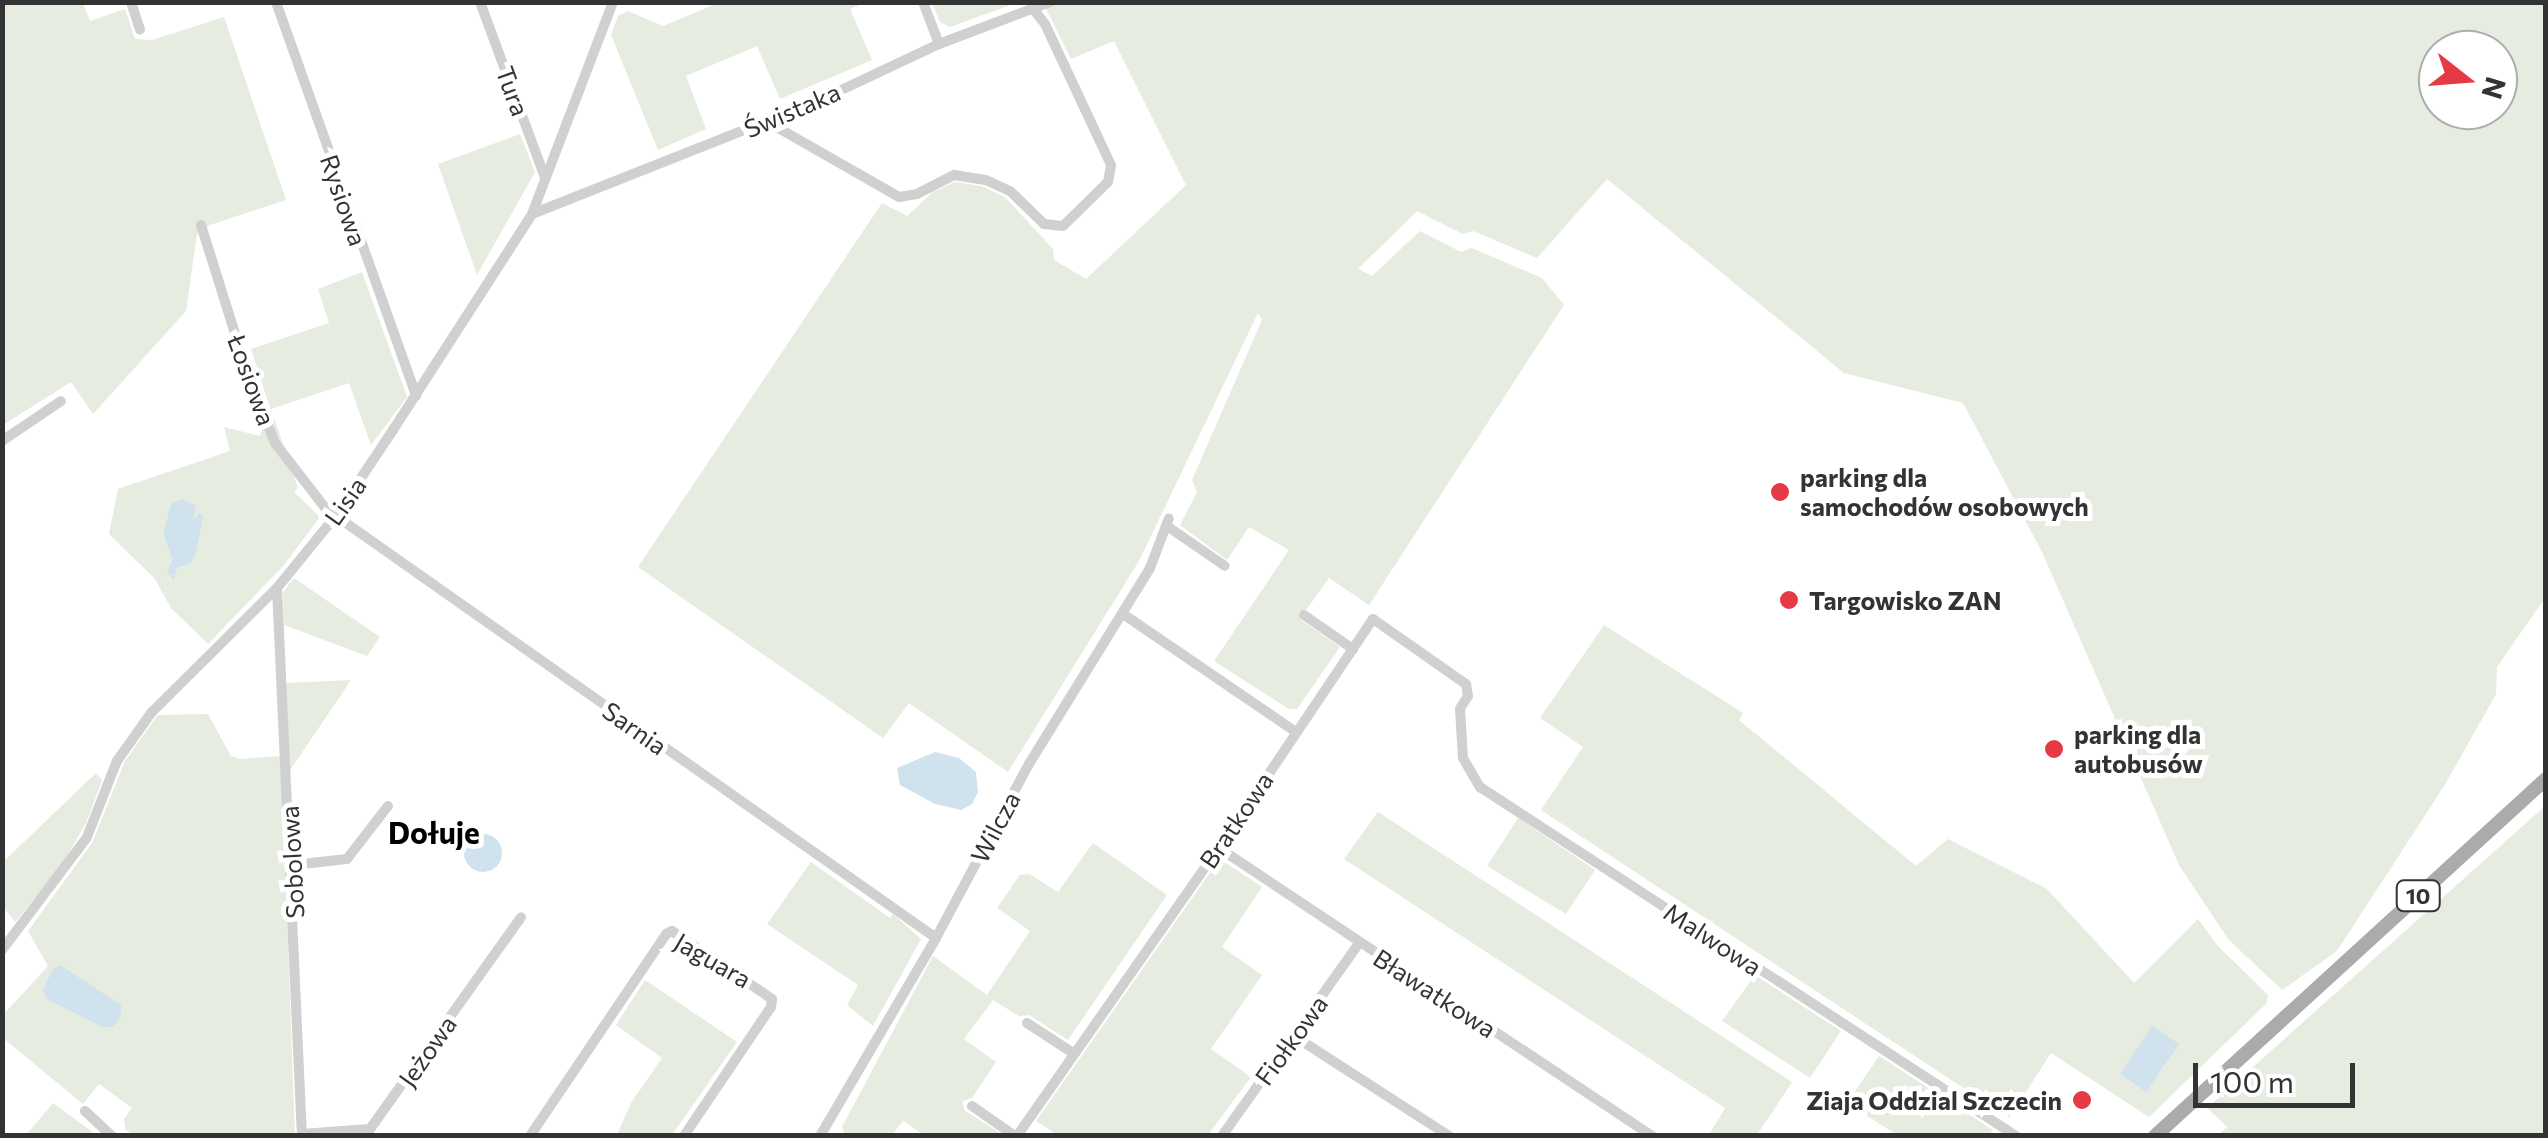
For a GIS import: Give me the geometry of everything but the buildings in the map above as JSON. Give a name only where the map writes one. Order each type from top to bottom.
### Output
[{"type":"main road","name":"10","points":[[2155,1136],[2546,779]]},
{"type":"street","points":[[131,2],[140,30]]},
{"type":"street","name":"Rysiowa","points":[[276,2],[416,396]]},
{"type":"street","name":"Tura","points":[[480,2],[546,179]]},
{"type":"street","name":"Lisia","points":[[2,950],[87,837],[117,761],[152,713],[277,588],[335,518],[416,396],[532,214],[613,2]]},
{"type":"street","points":[[924,2],[939,44]]},
{"type":"street","name":"Świstaka","points":[[532,214],[766,121],[939,44],[1050,2]]},
{"type":"street","points":[[766,121],[899,197],[917,194],[954,176],[986,180],[1010,191],[1044,224],[1064,226],[1108,182],[1111,165],[1046,24],[1034,10]]},
{"type":"street","name":"Łosiowa","points":[[202,225],[249,378],[275,443],[335,518]]},
{"type":"street","points":[[2,441],[61,401]]},
{"type":"street","name":"Sarnia","points":[[335,518],[936,938]]},
{"type":"street","name":"Wilcza","points":[[821,1135],[936,938],[1030,764],[1123,614],[1168,522],[1225,566]]},
{"type":"street","name":"Sobolowa","points":[[277,588],[293,865],[302,1135]]},
{"type":"street","points":[[1123,614],[1296,732]]},
{"type":"street","points":[[1304,615],[1352,649]]},
{"type":"street","name":"Bratkowa","points":[[1016,1136],[1220,848],[1373,619],[1466,684],[1468,696],[1460,710]]},
{"type":"street","name":"Malwowa","points":[[1460,710],[1463,758],[1480,787],[2016,1136]]},
{"type":"street","points":[[293,865],[346,859],[388,806]]},
{"type":"street","name":"Bławatkowa","points":[[1220,848],[1652,1136]]},
{"type":"street","name":"Jeżowa","points":[[302,1135],[370,1128],[521,917]]},
{"type":"street","name":"Jaguara","points":[[533,1134],[666,934],[672,931],[772,999],[684,1136]]},
{"type":"street","name":"Fiołkowa","points":[[1226,1134],[1359,944]]},
{"type":"street","points":[[1027,1023],[1074,1053]]},
{"type":"street","points":[[1294,1036],[1449,1136]]},
{"type":"street","points":[[972,1106],[1016,1136]]},
{"type":"street","points":[[85,1111],[112,1136]]},
{"type":"shaded area","points":[[3,3],[83,3],[90,21],[125,9],[135,39],[152,40],[224,17],[286,200],[210,225],[197,234],[186,311],[93,414],[71,382],[3,425]]},
{"type":"shaded area","points":[[718,3],[864,3],[850,9],[872,60],[780,99],[757,46],[686,76],[706,129],[658,150],[611,35],[618,16],[628,11],[663,26]]},
{"type":"shaded area","points":[[932,3],[1016,3],[950,27],[940,22]]},
{"type":"shaded area","points":[[1043,3],[2545,3],[2545,598],[2497,667],[2496,694],[2446,783],[2337,951],[2282,990],[2228,939],[2179,865],[2042,552],[1963,403],[1844,373],[1607,179],[1537,258],[1473,231],[1463,234],[1417,211],[1358,269],[1372,276],[1420,231],[1461,252],[1472,248],[1542,278],[1564,305],[1369,605],[1329,578],[1307,609],[1299,612],[1301,620],[1340,647],[1297,709],[1289,709],[1214,661],[1289,550],[1249,527],[1227,560],[1180,525],[1197,492],[1192,480],[1262,320],[1258,313],[1139,561],[1008,772],[909,703],[883,738],[638,567],[882,203],[907,216],[933,192],[955,182],[981,186],[1005,197],[1053,249],[1054,260],[1086,279],[1186,185],[1114,41],[1071,59]]},
{"type":"shaded area","points":[[520,134],[535,172],[477,275],[438,164]]},
{"type":"shaded area","points":[[362,272],[407,397],[371,445],[349,383],[271,409],[298,488],[294,492],[320,517],[284,565],[208,644],[171,608],[155,579],[109,534],[118,489],[230,451],[224,427],[260,436],[270,409],[251,349],[329,323],[318,289]],"holes":[[[171,504],[192,522],[198,519],[198,544],[190,564],[167,572],[172,560],[163,532]]]},
{"type":"shaded area","points":[[294,578],[380,637],[367,656],[284,625],[283,592]]},
{"type":"shaded area","points":[[1604,625],[1743,713],[1739,720],[1916,866],[1948,839],[2047,889],[2134,983],[2198,919],[2218,946],[2268,995],[2266,1004],[2149,1117],[2051,1053],[2009,1118],[1541,810],[1583,747],[1540,718]]},
{"type":"shaded area","points":[[351,680],[289,772],[286,683]]},
{"type":"shaded area","points":[[208,714],[231,756],[281,756],[295,1135],[133,1135],[126,1130],[124,1119],[132,1108],[99,1084],[83,1104],[3,1038],[2,1016],[48,966],[28,931],[92,843],[125,761],[158,715]]},
{"type":"shaded area","points":[[96,773],[102,780],[86,823],[63,863],[15,922],[3,907],[3,862]]},
{"type":"shaded area","points":[[2545,806],[2545,1135],[2218,1135],[2227,1127],[2207,1108]]},
{"type":"shaded area","points":[[1378,812],[1792,1082],[1757,1135],[1709,1135],[1725,1108],[1344,859]]},
{"type":"shaded area","points":[[1518,818],[1595,870],[1566,914],[1487,866]]},
{"type":"shaded area","points":[[1093,843],[1167,895],[1068,1040],[1029,1015],[1019,1016],[993,1000],[964,1039],[996,1062],[972,1098],[963,1101],[964,1110],[1003,1135],[924,1135],[903,1121],[892,1135],[845,1135],[842,1127],[933,956],[987,995],[1030,931],[997,908],[1020,875],[1029,874],[1058,892]]},
{"type":"shaded area","points":[[811,862],[890,918],[893,914],[921,939],[873,1026],[847,1005],[858,985],[767,924]]},
{"type":"shaded area","points":[[1226,863],[1262,887],[1222,947],[1262,975],[1211,1049],[1251,1077],[1208,1135],[1057,1135],[1036,1121],[1216,864]]},
{"type":"shaded area","points":[[1755,975],[1841,1031],[1810,1078],[1722,1021]]},
{"type":"shaded area","points":[[645,980],[737,1042],[672,1135],[617,1135],[631,1103],[662,1058],[616,1025]]},
{"type":"shaded area","points":[[1879,1056],[1993,1130],[1989,1135],[1897,1135],[1847,1103]]},
{"type":"shaded area","points":[[53,1103],[95,1134],[97,1135],[26,1135]]},
{"type":"water","points":[[182,499],[196,506],[193,521],[200,513],[203,516],[196,553],[190,564],[177,568],[174,580],[167,572],[172,560],[163,532],[171,504]]},
{"type":"water","points":[[935,752],[959,758],[976,772],[978,792],[972,804],[961,810],[935,804],[900,785],[897,768]]},
{"type":"water","points":[[483,834],[497,839],[502,853],[497,867],[483,872],[469,867],[464,853],[469,839]]},
{"type":"water","points":[[60,965],[121,1005],[121,1017],[113,1027],[103,1027],[47,999],[43,990],[53,969]]},
{"type":"water","points":[[2152,1026],[2179,1044],[2146,1092],[2120,1074]]},
{"type":"place","name":"parking dla samochodów osobowych","points":[[1780,492]]},
{"type":"place","name":"Targowisko ZAN","points":[[1789,600]]},
{"type":"place","name":"parking dla autobusów","points":[[2054,749]]},
{"type":"place","name":"Ziaja Oddzial Szczecin","points":[[2082,1100]]},
{"type":"district","name":"Dołuje","points":[[434,832]]}]
